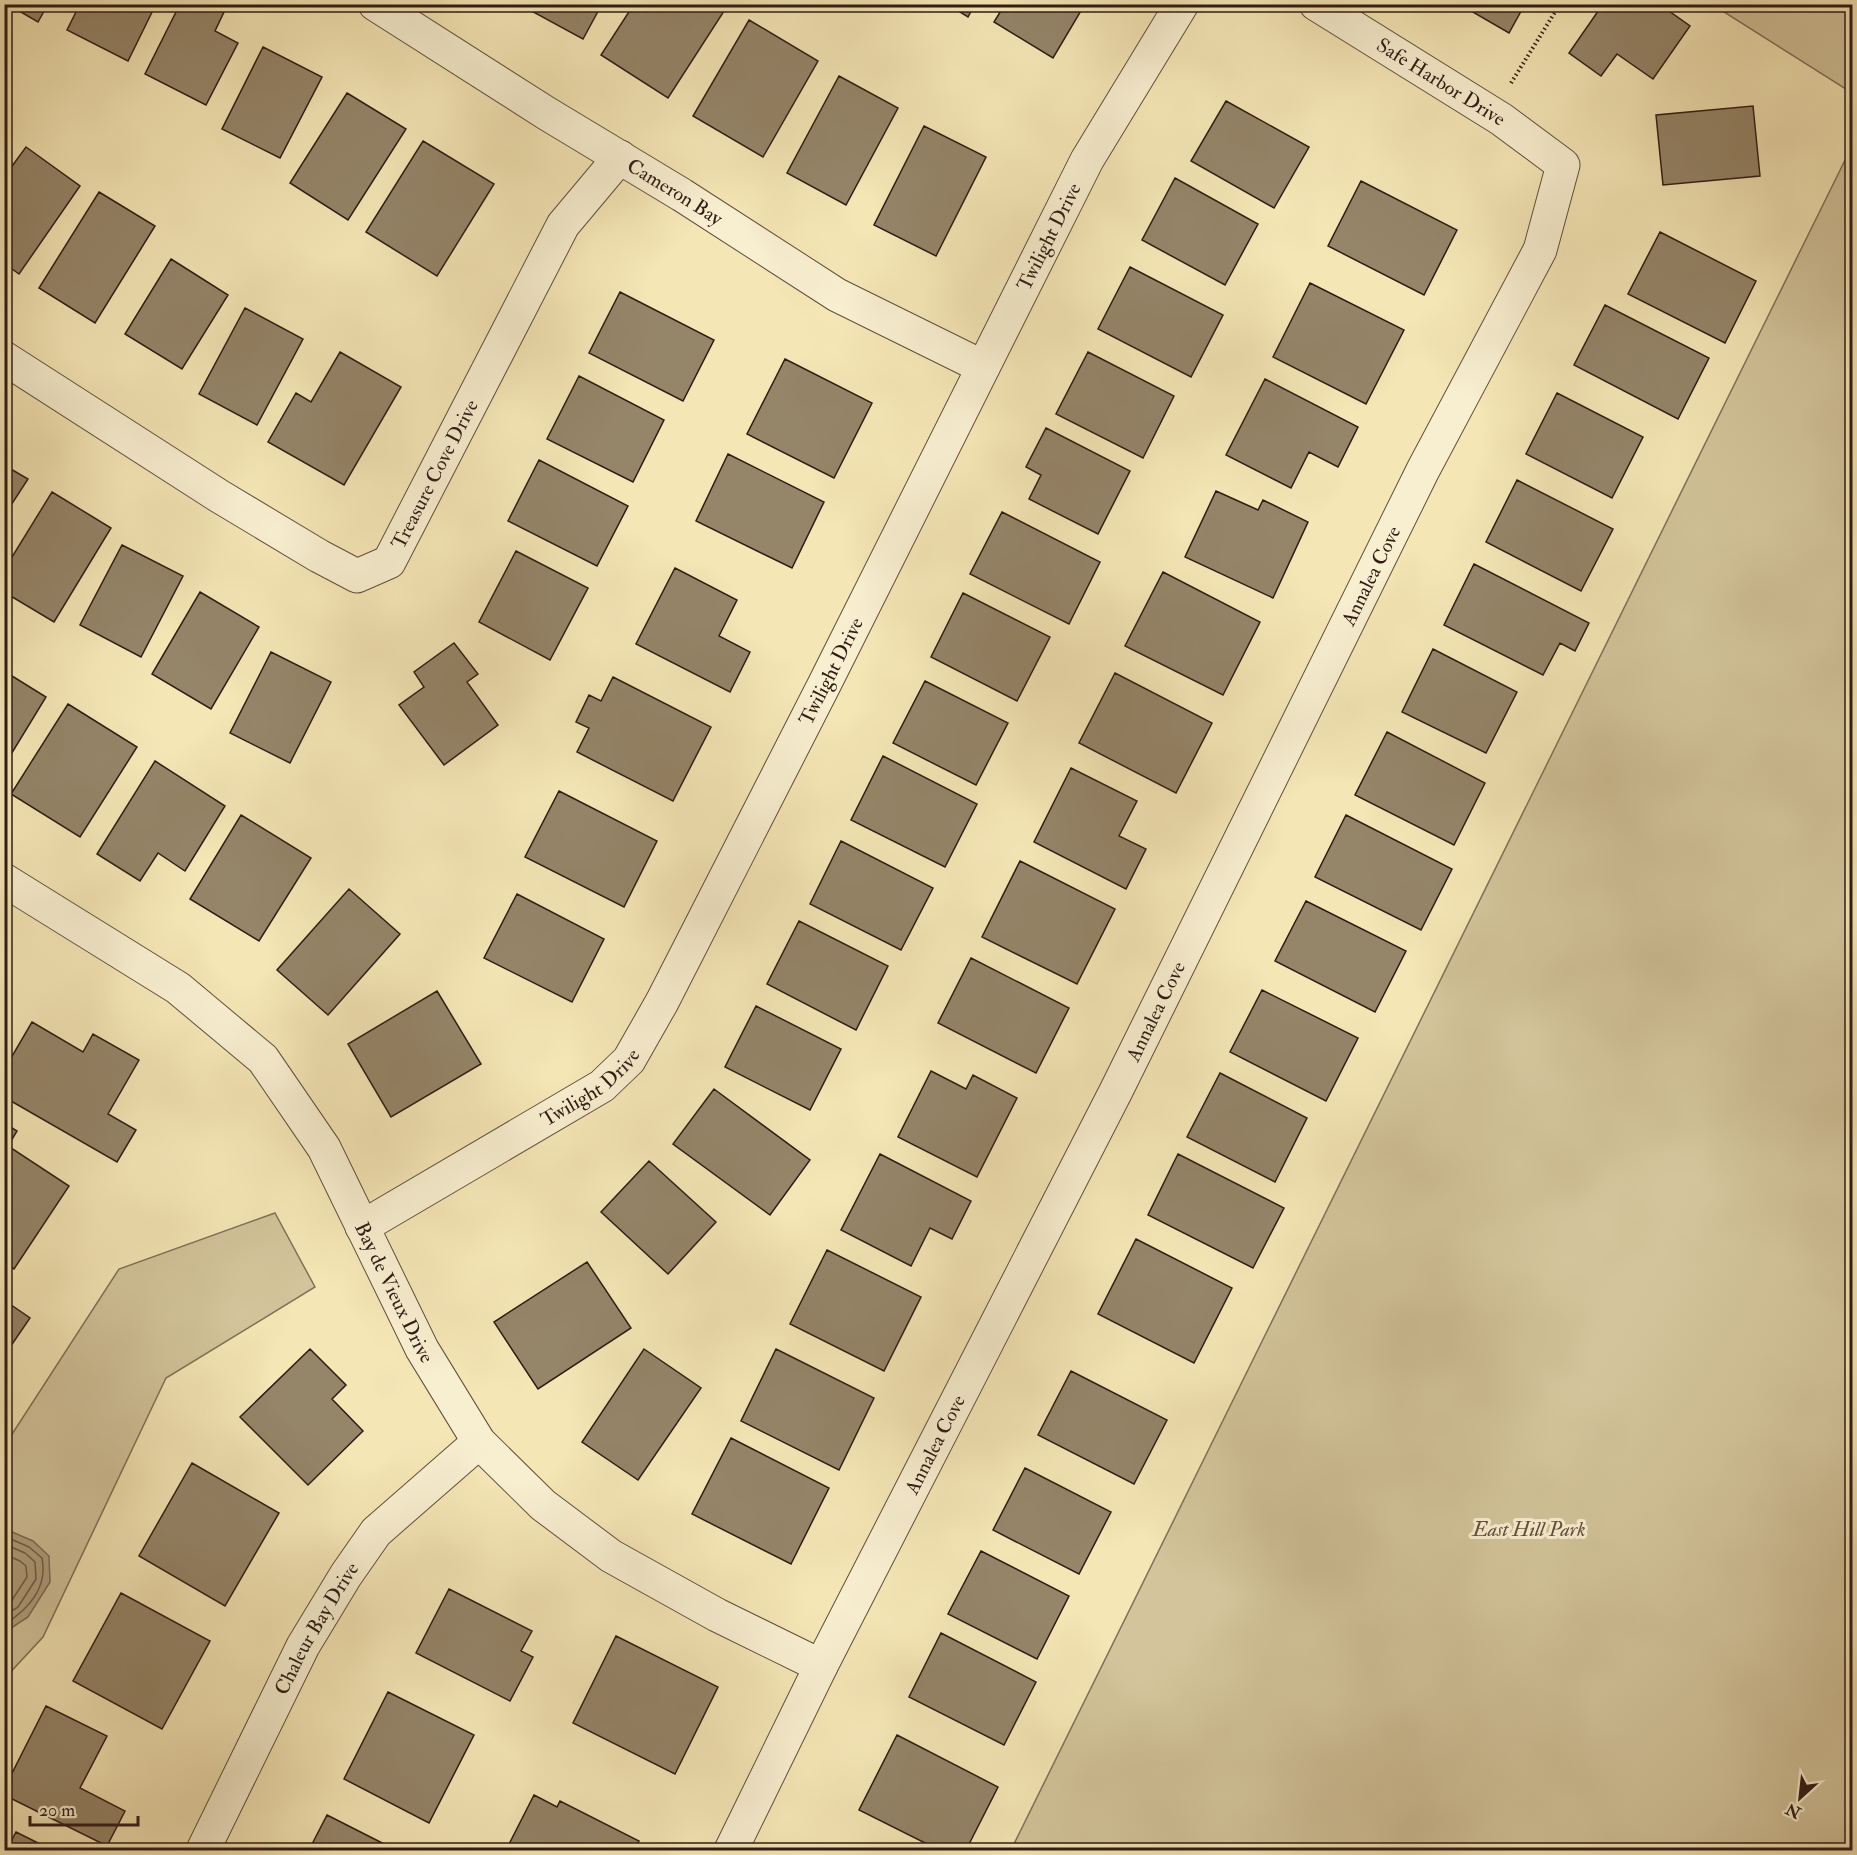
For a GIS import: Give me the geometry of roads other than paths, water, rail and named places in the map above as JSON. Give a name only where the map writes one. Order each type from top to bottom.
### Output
[{"type":"street","name":"Cameron Bay","points":[[375,4],[546,113],[692,201],[837,295],[983,367]]},
{"type":"street","name":"Twilight Drive","points":[[362,1227],[602,1086],[629,1060],[668,992],[1087,160],[1182,4]]},
{"type":"street","name":"Safe Harbor Drive","points":[[1316,4],[1501,119],[1563,165]]},
{"type":"street","name":"Treasure Cove Drive","points":[[4,358],[219,496],[357,576],[389,562],[563,225],[620,157]]},
{"type":"street","name":"Annalea Cove","points":[[731,1851],[821,1666],[1121,1080],[1424,470],[1540,250],[1563,165]]},
{"type":"street","name":"Bay de Vieux Drive","points":[[6,883],[178,988],[263,1059],[324,1148],[422,1349],[479,1442],[543,1505],[611,1556],[717,1615],[821,1666]]},
{"type":"street","name":"Chaleur Bay Drive","points":[[203,1851],[303,1646],[346,1575],[376,1532],[479,1442]]},
{"type":"water","points":[[5,1529],[33,1541],[49,1556],[50,1582],[28,1617],[5,1632]]},
{"type":"park label","name":"East Hill Park","points":[[1529,1529]]}]
